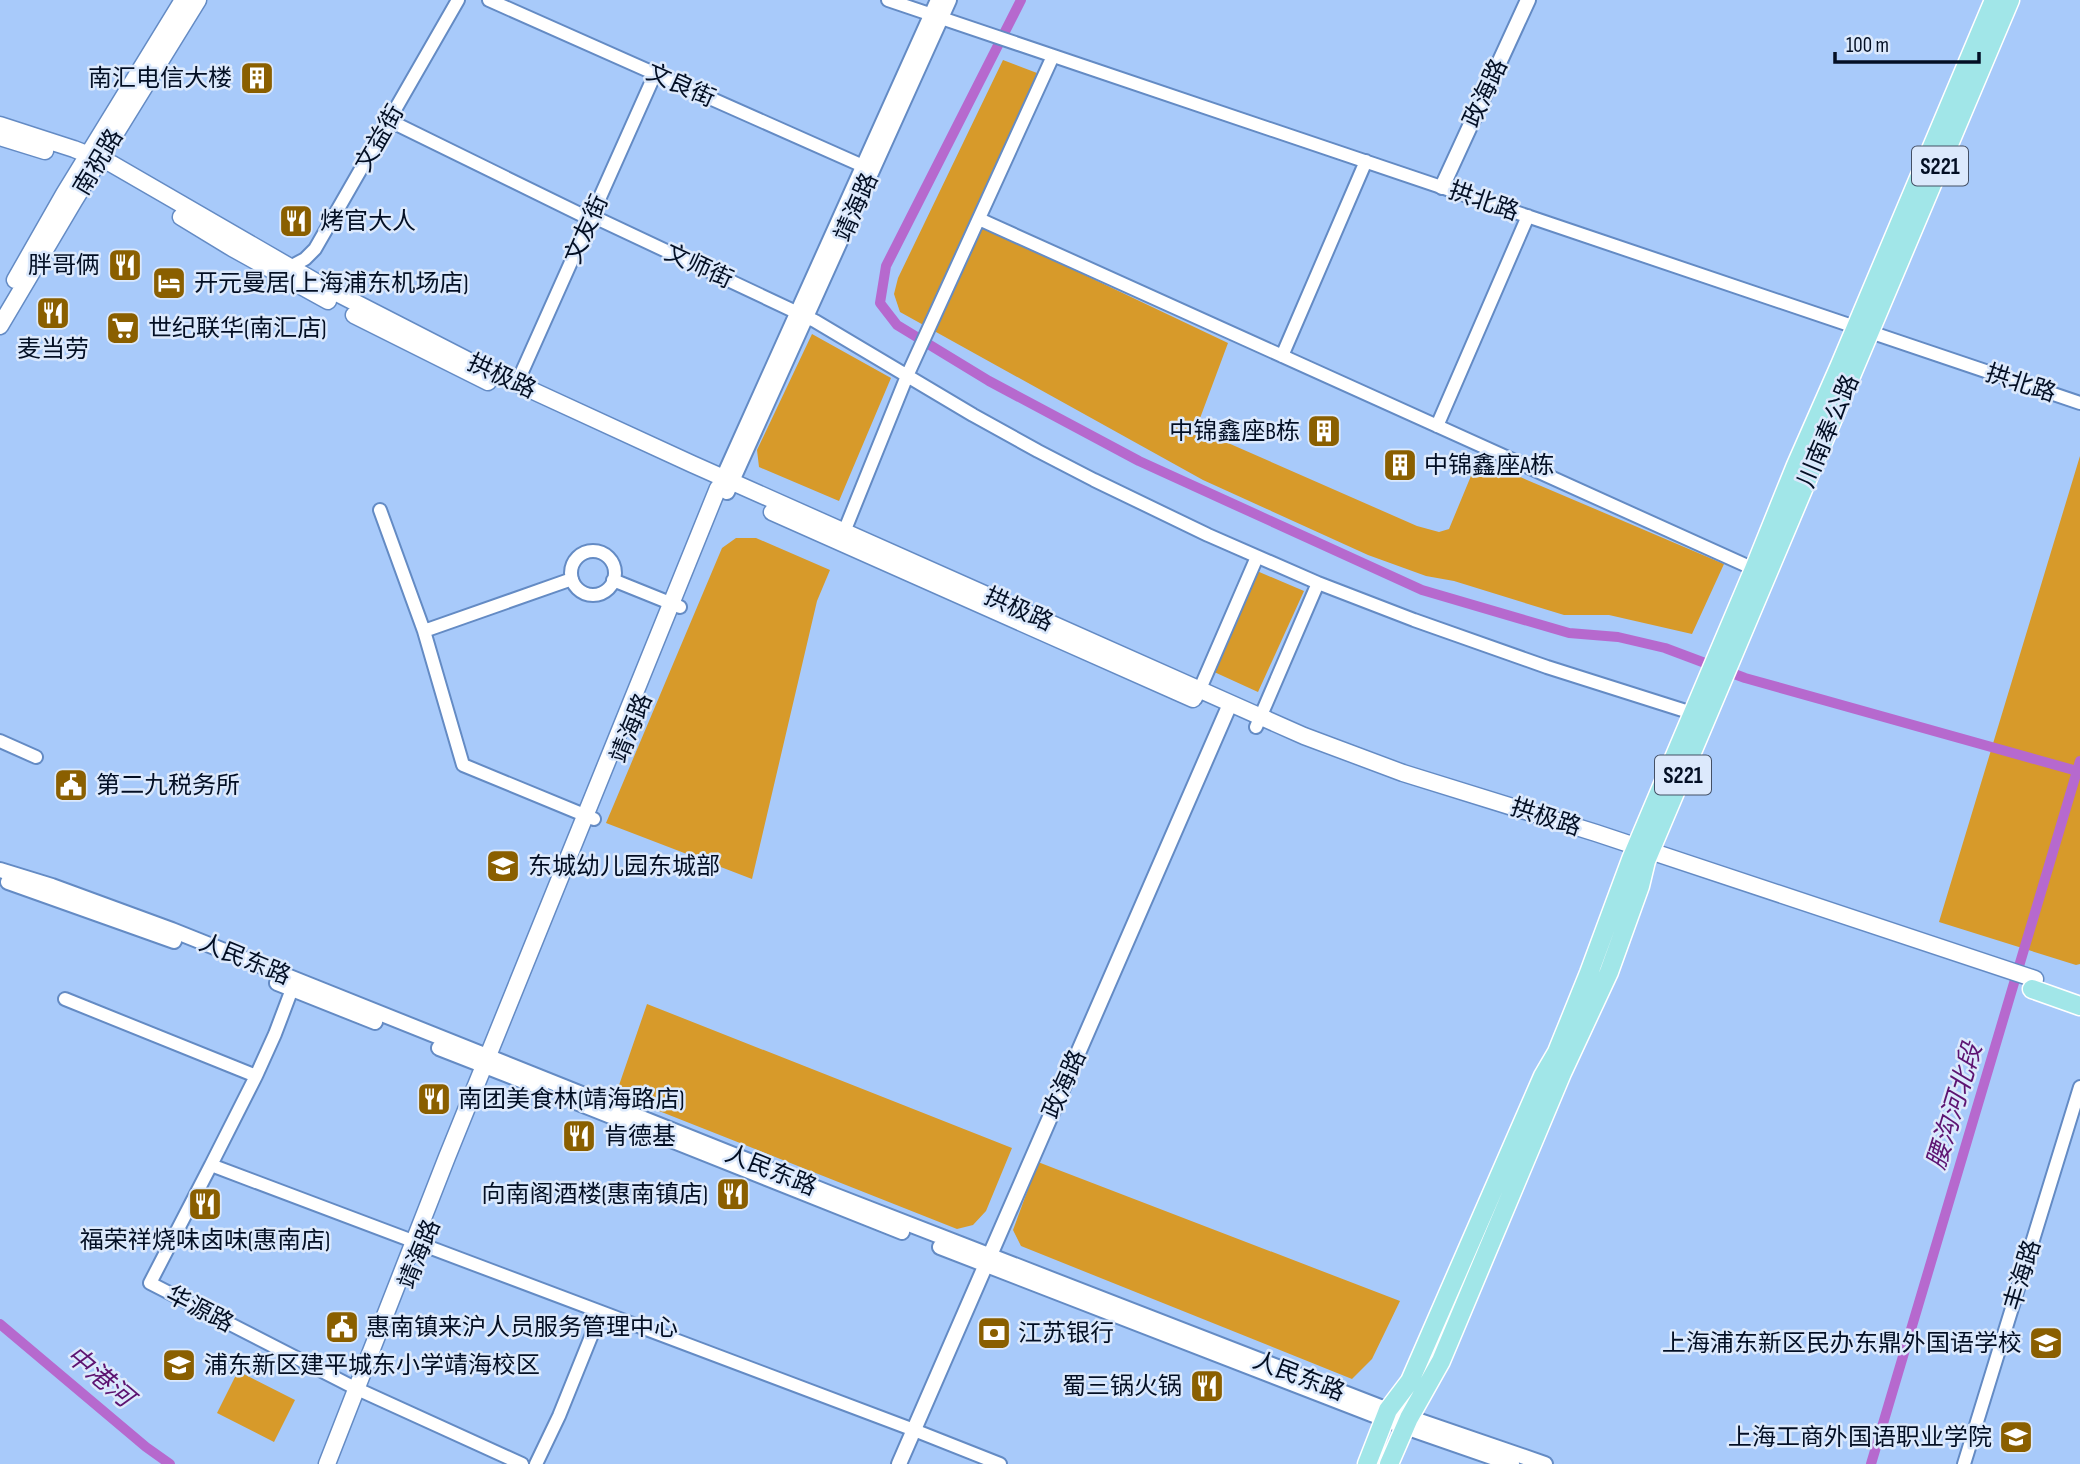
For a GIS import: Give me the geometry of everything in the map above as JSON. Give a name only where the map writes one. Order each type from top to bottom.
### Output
[{"type":"main road","name":"南祝路","points":[[0,326],[183,0]]},
{"type":"main road","name":"南祝路","points":[[0,306],[91,161],[198,0]]},
{"type":"main road","name":"川南奉公路","points":[[1728,647],[1754,569],[1796,464],[1864,329],[1994,0]]},
{"type":"main road","name":"川南奉公路","points":[[1641,854],[1864,329],[2010,0]]},
{"type":"main road","name":"拱极路","points":[[0,125],[91,161],[366,310],[725,485],[844,532],[1197,695]]},
{"type":"main road","name":"拱极路","points":[[0,137],[91,161],[117,180],[232,248],[372,325],[474,376],[1258,722],[1641,854],[1993,971],[2033,984],[2080,994]]},
{"type":"main road","name":"靖海路","points":[[327,1464],[360,1390],[725,485]]},
{"type":"main road","name":"川南奉公路","points":[[1641,854],[1692,713],[1712,686]]},
{"type":"main road","points":[[1367,1464],[1386,1414],[1410,1381],[1641,854]]},
{"type":"main road","points":[[1389,1464],[1407,1422],[1441,1361],[1562,1073],[1609,972],[1640,886],[1641,854]]},
{"type":"main road","name":"拱极路","points":[[2033,984],[2080,1006]]},
{"type":"main road","name":"靖海路","points":[[335,1464],[360,1390]]},
{"type":"street","name":"文益街","points":[[290,267],[305,259],[315,249],[458,0]]},
{"type":"street","name":"文良街","points":[[489,0],[868,168]]},
{"type":"street","name":"拱北路","points":[[888,0],[2080,402]]},
{"type":"street","name":"靖海路","points":[[725,485],[936,16],[938,0]]},
{"type":"street","name":"靖海路","points":[[936,16],[950,0]]},
{"type":"street","name":"政海路","points":[[1442,187],[1528,0]]},
{"type":"street","points":[[844,532],[907,376],[1053,56]]},
{"type":"street","name":"文友街","points":[[517,383],[655,74]]},
{"type":"street","name":"文师街","points":[[388,120],[591,218],[802,315],[973,415],[1094,480],[1257,557],[1483,645],[1692,713]]},
{"type":"street","points":[[1282,356],[1366,161]]},
{"type":"street","points":[[1437,426],[1528,216]]},
{"type":"street","points":[[979,219],[1754,569]]},
{"type":"street","points":[[380,510],[424,631],[463,765],[589,818]]},
{"type":"street","points":[[587,552],[600,552],[611,560],[615,572],[607,590],[601,593],[588,594],[577,588],[572,579],[571,570],[576,558],[587,552]]},
{"type":"street","points":[[1197,695],[1257,557]]},
{"type":"street","points":[[424,631],[572,579]]},
{"type":"street","points":[[613,580],[675,605]]},
{"type":"street","points":[[1258,722],[1318,583]]},
{"type":"street","name":"政海路","points":[[899,1464],[1228,708]]},
{"type":"street","points":[[0,741],[36,757]]},
{"type":"street","name":"人民东路","points":[[0,870],[148,921],[490,1063],[1513,1464]]},
{"type":"street","name":"人民东路","points":[[0,880],[132,925],[292,989],[490,1063]]},
{"type":"street","points":[[292,989],[256,1076],[211,1164],[1000,1464]]},
{"type":"street","points":[[65,999],[256,1076]]},
{"type":"street","name":"丰海路","points":[[1964,1464],[2080,1087]]},
{"type":"street","name":"华源路","points":[[211,1164],[150,1283],[360,1390],[522,1464]]},
{"type":"street","points":[[536,1464],[559,1416],[601,1312]]},
{"type":"street","name":"人民东路","points":[[1407,1422],[1545,1464]]},
{"type":"shaded area","points":[[1003,60],[1037,73],[971,221],[1228,343],[1196,429],[1417,526],[1439,532],[1449,529],[1478,459],[1724,564],[1692,634],[1609,615],[1564,615],[1454,581],[1426,576],[1368,555],[1203,480],[900,312],[894,294],[898,278]]},
{"type":"shaded area","points":[[812,334],[891,378],[839,501],[759,467],[757,450]]},
{"type":"shaded area","points":[[2080,456],[2080,964],[2076,965],[1939,922]]},
{"type":"shaded area","points":[[736,538],[756,538],[830,570],[817,601],[752,879],[606,823],[722,548]]},
{"type":"shaded area","points":[[1257,571],[1304,591],[1258,692],[1212,671]]},
{"type":"shaded area","points":[[647,1004],[1012,1148],[986,1211],[973,1225],[957,1229],[616,1094]]},
{"type":"shaded area","points":[[1038,1162],[1400,1301],[1372,1359],[1352,1379],[1021,1246],[1013,1230]]},
{"type":"shaded area","points":[[238,1371],[295,1400],[274,1442],[217,1413]]},
{"type":"waterway","points":[[1021,0],[886,266],[880,303],[897,325],[989,381],[1139,461],[1422,590],[1569,633],[1618,637],[1665,648],[1745,678],[2077,771]]},
{"type":"waterway","name":"腰沟河北段","points":[[1871,1464],[2080,761]]},
{"type":"waterway","name":"中港河","points":[[0,1324],[146,1447],[170,1464]]},
{"type":"place","name":"南汇电信大楼","points":[[257,78]]},
{"type":"place","name":"烤官大人","points":[[296,221]]},
{"type":"place","name":"胖哥俩","points":[[125,265]]},
{"type":"place","name":"开元曼居(上海浦东机场店)","points":[[169,283]]},
{"type":"place","name":"麦当劳","points":[[53,313]]},
{"type":"place","name":"世纪联华(南汇店)","points":[[123,328]]},
{"type":"place","name":"中锦鑫座B栋","points":[[1324,431]]},
{"type":"place","name":"中锦鑫座A栋","points":[[1400,465]]},
{"type":"place","name":"第二九税务所","points":[[71,785]]},
{"type":"place","name":"东城幼儿园东城部","points":[[503,866]]},
{"type":"place","name":"南团美食林(靖海路店)","points":[[434,1099]]},
{"type":"place","name":"肯德基","points":[[579,1136]]},
{"type":"place","name":"向南阁酒楼(惠南镇店)","points":[[733,1194]]},
{"type":"place","name":"福荣祥烧味卤味(惠南店)","points":[[205,1204]]},
{"type":"place","name":"惠南镇来沪人员服务管理中心","points":[[342,1327]]},
{"type":"place","name":"江苏银行","points":[[994,1333]]},
{"type":"place","name":"上海浦东新区民办东鼎外国语学校","points":[[2046,1343]]},
{"type":"place","name":"浦东新区建平城东小学靖海校区","points":[[179,1365]]},
{"type":"place","name":"蜀三锅火锅","points":[[1207,1386]]},
{"type":"place","name":"上海工商外国语职业学院","points":[[2016,1437]]}]
